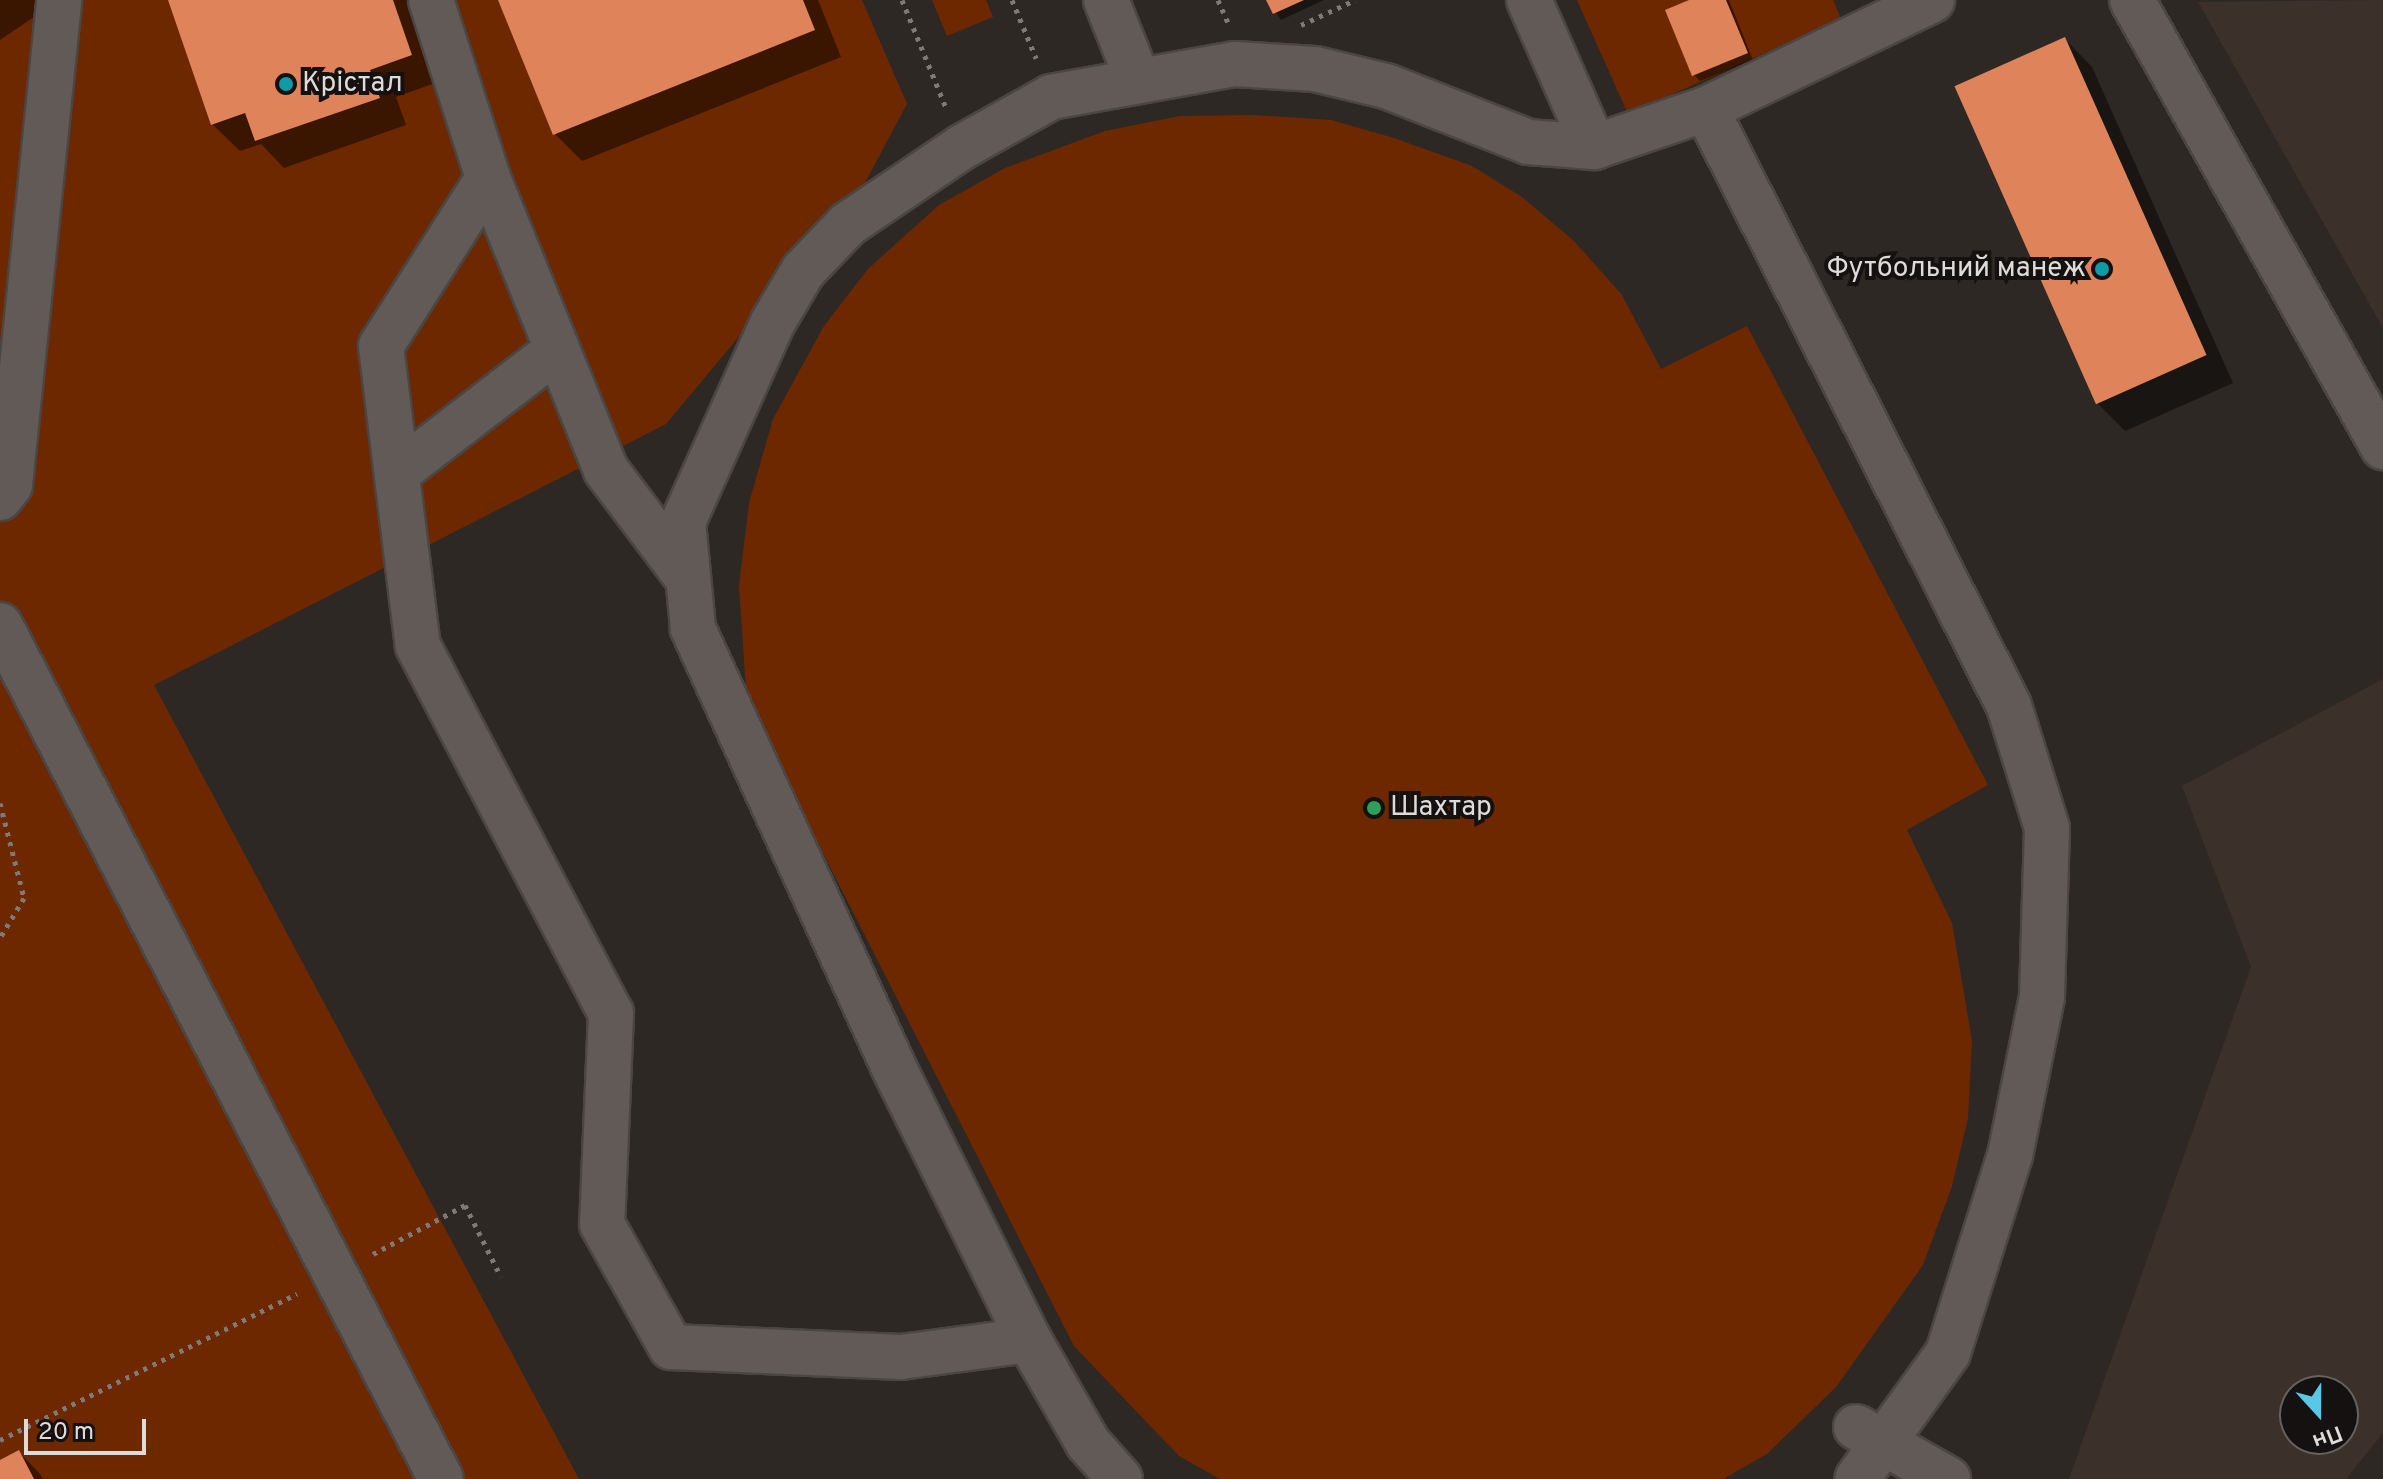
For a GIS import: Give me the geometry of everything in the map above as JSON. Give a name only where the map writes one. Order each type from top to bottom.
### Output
[{"type":"lane","points":[[0,498],[10,485],[59,0]]},
{"type":"lane","points":[[431,0],[488,178],[606,470],[688,579]]},
{"type":"lane","points":[[1106,0],[1137,78]]},
{"type":"lane","points":[[1529,0],[1594,147]]},
{"type":"lane","points":[[1120,1479],[1088,1443],[1029,1340],[895,1070],[693,628],[683,522],[721,431],[803,271],[848,224],[962,147],[1051,97],[1137,78],[1235,64],[1315,69],[1386,86],[1528,142],[1594,147],[1706,109],[1932,0]]},
{"type":"lane","points":[[2132,0],[2383,447]]},
{"type":"lane","points":[[1706,109],[2009,706],[2047,828],[2042,997],[2010,1155],[1948,1353],[1870,1435],[1857,1479]]},
{"type":"lane","points":[[488,178],[381,346],[418,646],[611,1013],[602,1224],[671,1347],[901,1357],[1029,1340]]},
{"type":"lane","points":[[397,473],[557,350]]},
{"type":"lane","points":[[0,625],[441,1479]]},
{"type":"lane","points":[[1870,1435],[1948,1479]]},
{"type":"path","points":[[902,0],[962,147]]},
{"type":"path","points":[[1012,0],[1051,97]]},
{"type":"path","points":[[0,803],[24,898],[0,938]]},
{"type":"path","points":[[0,1440],[334,1275],[465,1205],[501,1277]]},
{"type":"shaded area","points":[[0,0],[862,0],[907,104],[860,192],[666,424],[154,685],[579,1479],[0,1479]]},
{"type":"shaded area","points":[[932,0],[986,0],[993,17],[947,36]]},
{"type":"shaded area","points":[[1577,0],[1833,0],[1841,19],[1628,114]]},
{"type":"shaded area","points":[[2383,0],[2383,328],[2198,2]]},
{"type":"shaded area","name":"Шахтар","points":[[1254,115],[1331,120],[1394,138],[1472,166],[1522,197],[1574,241],[1622,295],[1661,369],[1747,326],[1988,785],[1907,830],[1952,923],[1972,1041],[1968,1118],[1952,1186],[1923,1265],[1836,1387],[1767,1454],[1723,1479],[1220,1479],[1179,1456],[1074,1346],[747,704],[739,586],[749,503],[773,419],[824,326],[868,269],[939,205],[1005,168],[1105,131],[1180,116]]},
{"type":"shaded area","points":[[2383,679],[2383,1433],[2346,1479],[2069,1479],[2251,967],[2182,786]]},
{"type":"building","name":"Крістал","points":[[168,0],[393,0],[412,55],[370,70],[380,98],[255,141],[245,113],[211,125]]},
{"type":"building","points":[[498,0],[803,0],[815,30],[553,135]]},
{"type":"building","points":[[1266,0],[1304,0],[1273,14]]},
{"type":"building","points":[[1689,0],[1726,0],[1748,53],[1692,76],[1665,10]]},
{"type":"building","name":"Футбольний манеж","points":[[2065,37],[2207,355],[2096,404],[1954,86]]},
{"type":"building","points":[[19,1450],[34,1479],[0,1479],[0,1460]]},
{"type":"place","name":"Крістал","points":[[286,84]]},
{"type":"place","name":"Футбольний манеж","points":[[2102,269]]},
{"type":"place","name":"Шахтар","points":[[1374,808]]}]
